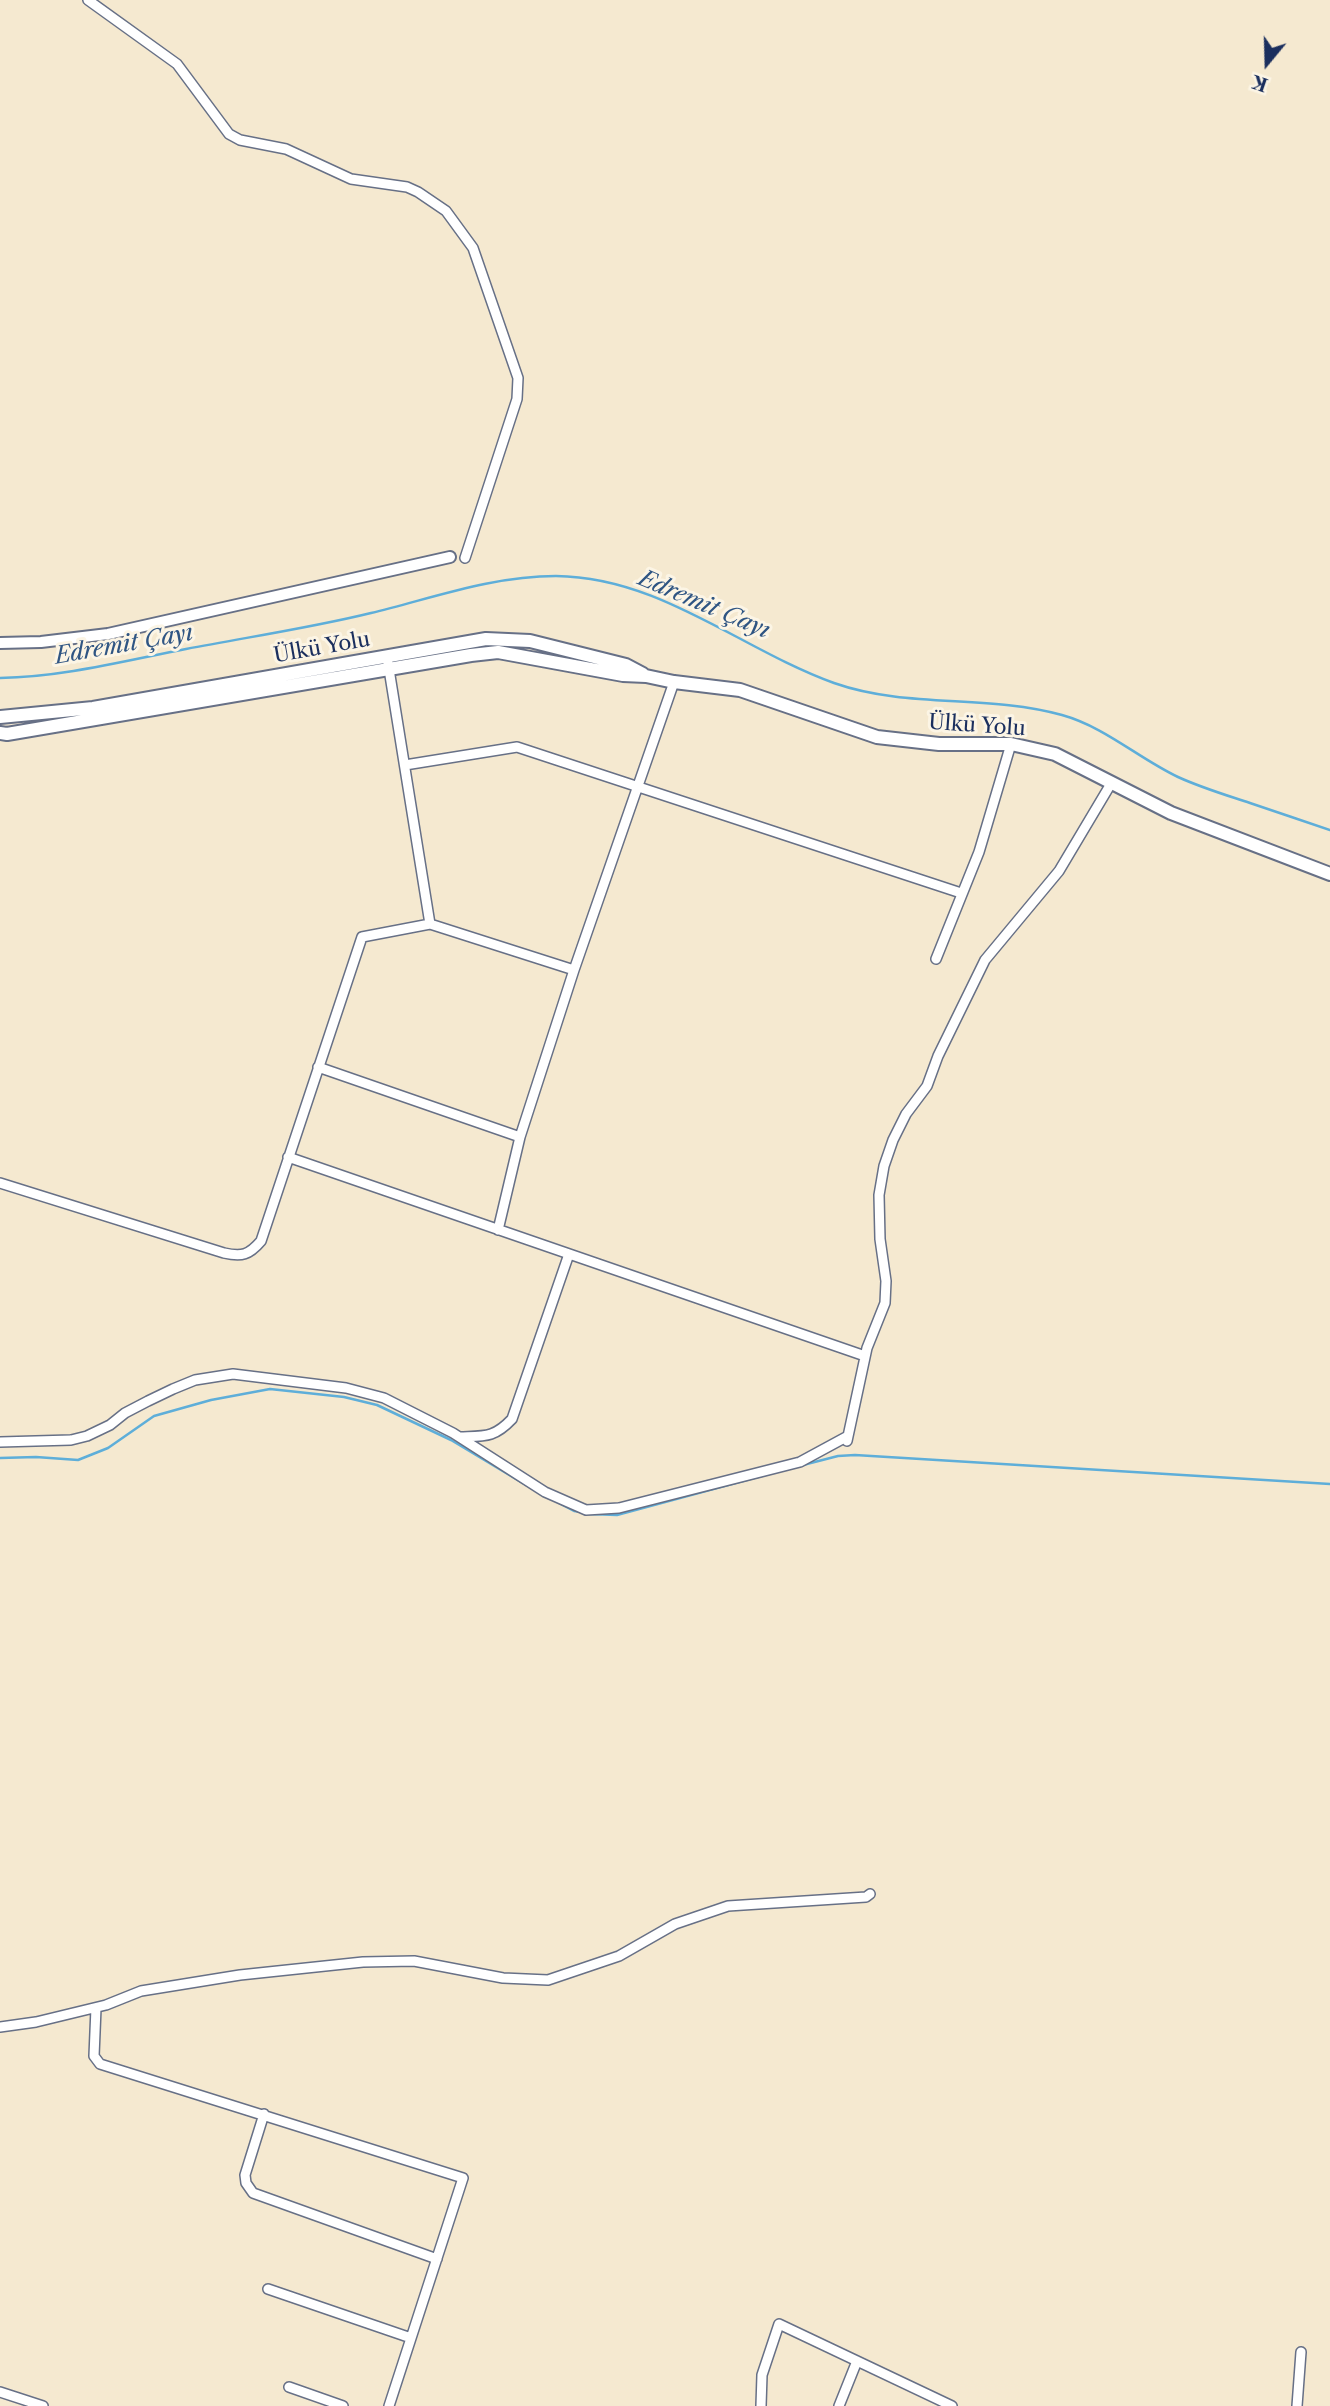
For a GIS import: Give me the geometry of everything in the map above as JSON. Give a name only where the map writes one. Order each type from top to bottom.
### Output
[{"type":"main road","name":"Ülkü Yolu","points":[[0,733],[7,734],[387,662],[474,640],[509,639],[626,665],[646,676],[740,690],[877,737],[939,744],[1012,744],[1055,754],[1171,813],[1330,874]]},
{"type":"main road","name":"Ülkü Yolu","points":[[0,717],[93,708],[387,662]]},
{"type":"street","points":[[88,0],[177,64],[229,134],[240,140],[286,149],[351,178],[407,187],[418,192],[446,211],[473,248],[518,378],[517,399],[465,558]]},
{"type":"street","points":[[0,643],[41,642],[108,634],[450,557]]},
{"type":"street","points":[[387,662],[430,924]]},
{"type":"street","points":[[498,1230],[520,1137],[574,970],[674,682]]},
{"type":"street","points":[[936,959],[979,852],[1012,744]]},
{"type":"street","points":[[405,765],[517,747],[961,893]]},
{"type":"street","points":[[0,1442],[71,1440],[87,1436],[173,1389],[195,1380],[233,1374],[346,1388],[384,1398],[459,1437],[545,1492],[586,1510],[619,1508],[800,1462],[848,1439],[865,1356],[885,1303],[886,1281],[880,1239],[879,1195],[884,1166],[893,1140],[906,1114],[927,1086],[938,1056],[985,960],[1059,871],[1112,782]]},
{"type":"street","points":[[0,1184],[223,1254],[239,1256],[250,1253],[261,1241],[362,937],[430,924],[574,970]]},
{"type":"street","points":[[318,1067],[520,1137]]},
{"type":"street","points":[[288,1157],[865,1356]]},
{"type":"street","points":[[459,1437],[483,1436],[500,1431],[512,1419],[569,1254]]},
{"type":"street","points":[[0,2027],[96,2008],[141,1991],[240,1975],[363,1962],[414,1961],[503,1978],[548,1980],[619,1956],[675,1924],[727,1906],[866,1897],[870,1894]]},
{"type":"street","points":[[96,2008],[94,2056],[100,2064],[463,2178],[389,2406]]},
{"type":"street","points":[[264,2114],[245,2175],[246,2183],[253,2193],[438,2259]]},
{"type":"street","points":[[268,2288],[411,2338]]},
{"type":"street","points":[[761,2406],[762,2375],[779,2324],[952,2406]]},
{"type":"street","points":[[1297,2406],[1301,2352]]},
{"type":"street","points":[[839,2406],[857,2361]]},
{"type":"street","points":[[289,2388],[343,2406]]},
{"type":"street","points":[[0,2392],[43,2406]]},
{"type":"waterway","name":"Edremit Çayı","points":[[0,678],[70,672],[302,628],[509,580],[556,576],[594,579],[665,601],[799,669],[834,683],[890,696],[1005,705],[1078,720],[1187,781],[1330,830]]},
{"type":"waterway","points":[[0,1458],[78,1460],[108,1448],[154,1416],[211,1400],[270,1389],[344,1397],[377,1405],[451,1440],[526,1485]]},
{"type":"waterway","points":[[803,1465],[838,1456],[855,1455],[1330,1484]]},
{"type":"waterway","points":[[589,1514],[617,1515],[769,1474]]},
{"type":"waterway","points":[[557,1502],[582,1512]]}]
